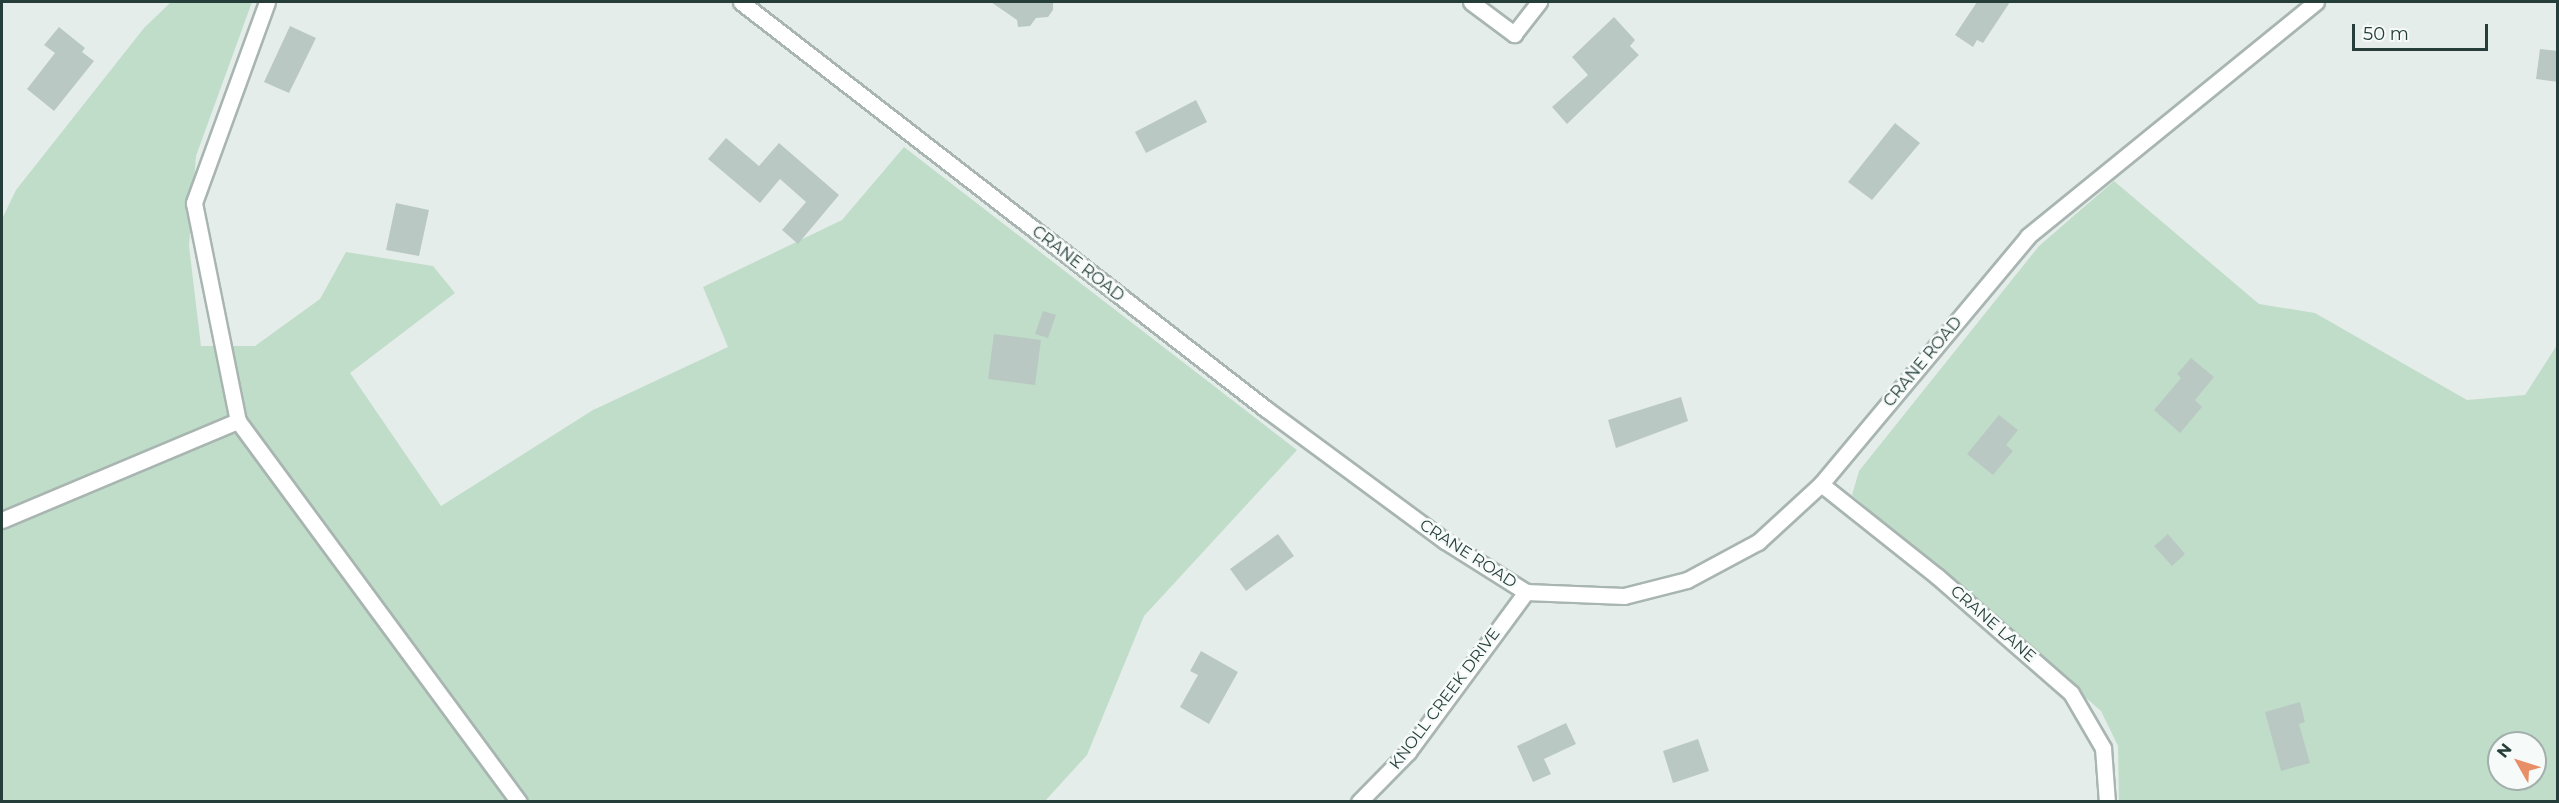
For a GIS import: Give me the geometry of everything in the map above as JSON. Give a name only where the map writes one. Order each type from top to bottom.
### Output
[{"type":"street","points":[[267,2],[194,203],[238,421],[519,801]]},
{"type":"street","name":"CRANE ROAD","points":[[741,2],[1266,410],[1445,541],[1526,592],[1624,596],[1687,580],[1758,542],[1821,484],[2028,236],[2316,2]]},
{"type":"street","points":[[1471,2],[1514,34],[1539,2]]},
{"type":"street","points":[[2,520],[238,421]]},
{"type":"street","name":"CRANE LANE","points":[[1821,484],[1938,577],[2071,693],[2103,748],[2107,801]]},
{"type":"street","name":"KNOLL CREEK DRIVE","points":[[1359,801],[1408,752],[1526,592]]},
{"type":"green space","points":[[171,2],[252,2],[196,156],[189,246],[201,346],[255,346],[320,299],[346,252],[433,266],[455,293],[350,373],[441,506],[593,410],[728,347],[703,287],[842,220],[904,147],[1297,450],[1144,616],[1087,755],[1045,801],[2,801],[2,219],[16,190],[144,28]]},
{"type":"green space","points":[[2114,181],[2259,304],[2315,313],[2467,400],[2525,395],[2557,345],[2557,801],[2119,801],[2118,746],[2101,711],[1852,495],[1859,471],[2039,246]]},
{"type":"building","points":[[991,2],[1053,2],[1053,10],[1048,17],[1036,18],[1030,26],[1018,27],[1017,20]]},
{"type":"building","points":[[1977,2],[2010,2],[1983,43],[1977,40],[1973,47],[1955,35]]},
{"type":"building","points":[[1614,17],[1635,40],[1630,46],[1639,55],[1567,124],[1552,107],[1588,75],[1572,57]]},
{"type":"building","points":[[290,26],[316,38],[289,93],[264,82]]},
{"type":"building","points":[[59,27],[85,48],[82,52],[94,61],[54,111],[27,89],[55,53],[44,45]]},
{"type":"building","points":[[2540,49],[2558,51],[2558,82],[2536,79]]},
{"type":"building","points":[[1196,100],[1207,122],[1146,153],[1135,132]]},
{"type":"building","points":[[1895,123],[1920,143],[1872,200],[1848,182]]},
{"type":"building","points":[[726,138],[759,166],[779,143],[839,195],[798,244],[782,230],[806,202],[780,179],[760,203],[708,159]]},
{"type":"building","points":[[396,203],[429,210],[419,256],[386,250]]},
{"type":"building","points":[[1043,311],[1056,315],[1048,338],[1035,334]]},
{"type":"building","points":[[994,334],[1041,340],[1035,385],[988,379]]},
{"type":"building","points":[[2191,358],[2214,377],[2195,400],[2202,407],[2180,433],[2154,410],[2181,378],[2177,374]]},
{"type":"building","points":[[1681,397],[1688,421],[1616,448],[1608,420]]},
{"type":"building","points":[[1999,415],[2018,430],[2006,445],[2013,451],[1993,475],[1967,454]]},
{"type":"building","points":[[1278,534],[1294,556],[1246,591],[1230,569]]},
{"type":"building","points":[[2168,534],[2185,554],[2172,566],[2154,546]]},
{"type":"building","points":[[1201,651],[1238,672],[1209,724],[1180,707],[1198,675],[1190,671]]},
{"type":"building","points":[[2300,702],[2305,722],[2299,724],[2310,763],[2281,771],[2265,712]]},
{"type":"building","points":[[1566,723],[1576,744],[1544,759],[1551,774],[1533,782],[1517,746]]},
{"type":"building","points":[[1698,739],[1709,771],[1673,783],[1663,751]]}]
